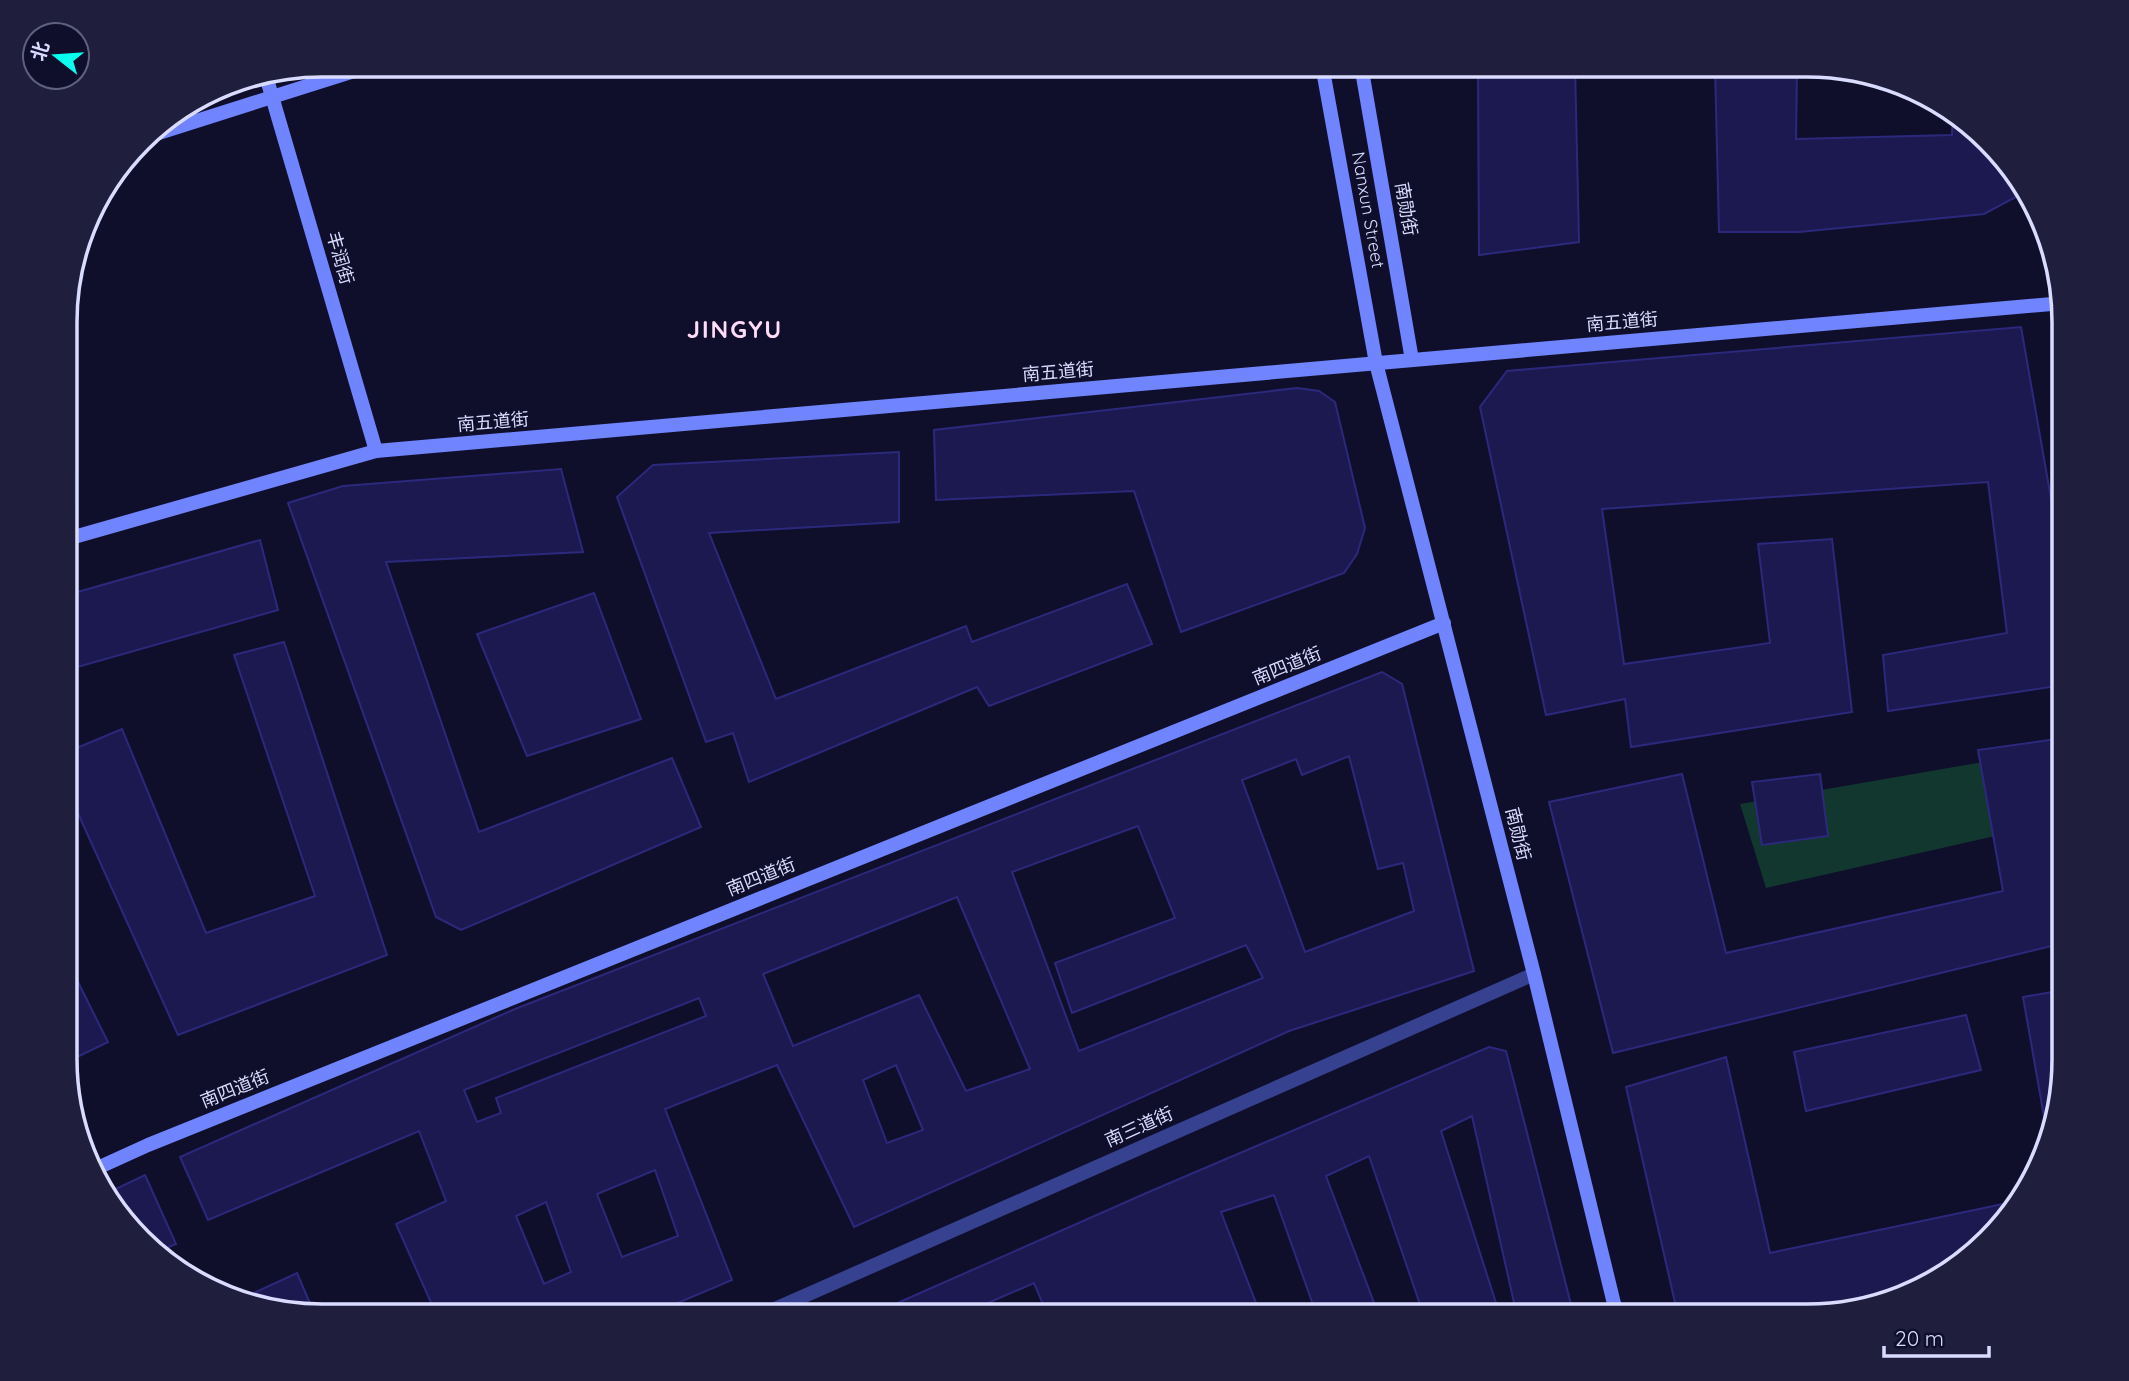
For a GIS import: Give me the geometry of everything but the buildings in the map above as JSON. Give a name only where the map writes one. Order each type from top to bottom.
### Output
[{"type":"street","name":"Nanxun Street","points":[[1324,77],[1376,363]]},
{"type":"street","name":"南勋街","points":[[1363,77],[1412,360]]},
{"type":"street","points":[[171,129],[335,78]]},
{"type":"street","name":"丰润街","points":[[268,83],[376,451]]},
{"type":"street","name":"南五道街","points":[[77,536],[376,451],[2051,304]]},
{"type":"street","name":"南勋街","points":[[1376,363],[1534,974],[1614,1303]]},
{"type":"street","name":"南四道街","points":[[102,1166],[187,1129],[1444,623]]},
{"type":"street","name":"南三道街","points":[[786,1304],[1534,974]]},
{"type":"green space","points":[[1983,762],[1995,836],[1766,888],[1740,804]]},
{"type":"district","name":"JINGYU","points":[[735,330]]}]
